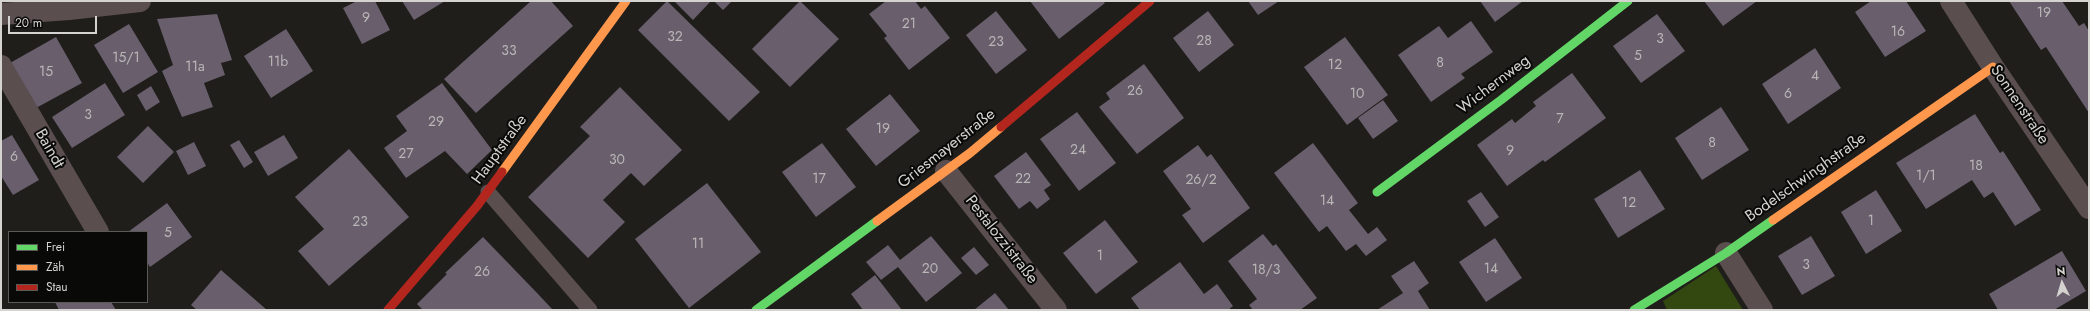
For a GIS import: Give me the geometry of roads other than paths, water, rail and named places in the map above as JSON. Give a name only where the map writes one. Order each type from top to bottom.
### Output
[{"type":"street","points":[[1,14],[70,9],[140,1]]},
{"type":"street","name":"Hauptstraße","points":[[388,310],[488,192],[626,1]]},
{"type":"street","name":"Griesmayerstraße","points":[[756,310],[946,171],[1150,1]]},
{"type":"street","name":"Wichernweg","points":[[1377,192],[1501,100],[1628,1]]},
{"type":"street","name":"Sonnenstraße","points":[[1951,1],[1993,67],[2089,208]]},
{"type":"street","name":"Baindt","points":[[1,66],[97,231]]},
{"type":"street","name":"Bodelschwinghstraße","points":[[1634,310],[1726,253],[1993,67]]},
{"type":"street","name":"Pestalozzistraße","points":[[946,171],[1056,310]]},
{"type":"street","points":[[1726,253],[1762,310]]},
{"type":"lane","points":[[488,192],[590,310]]}]
